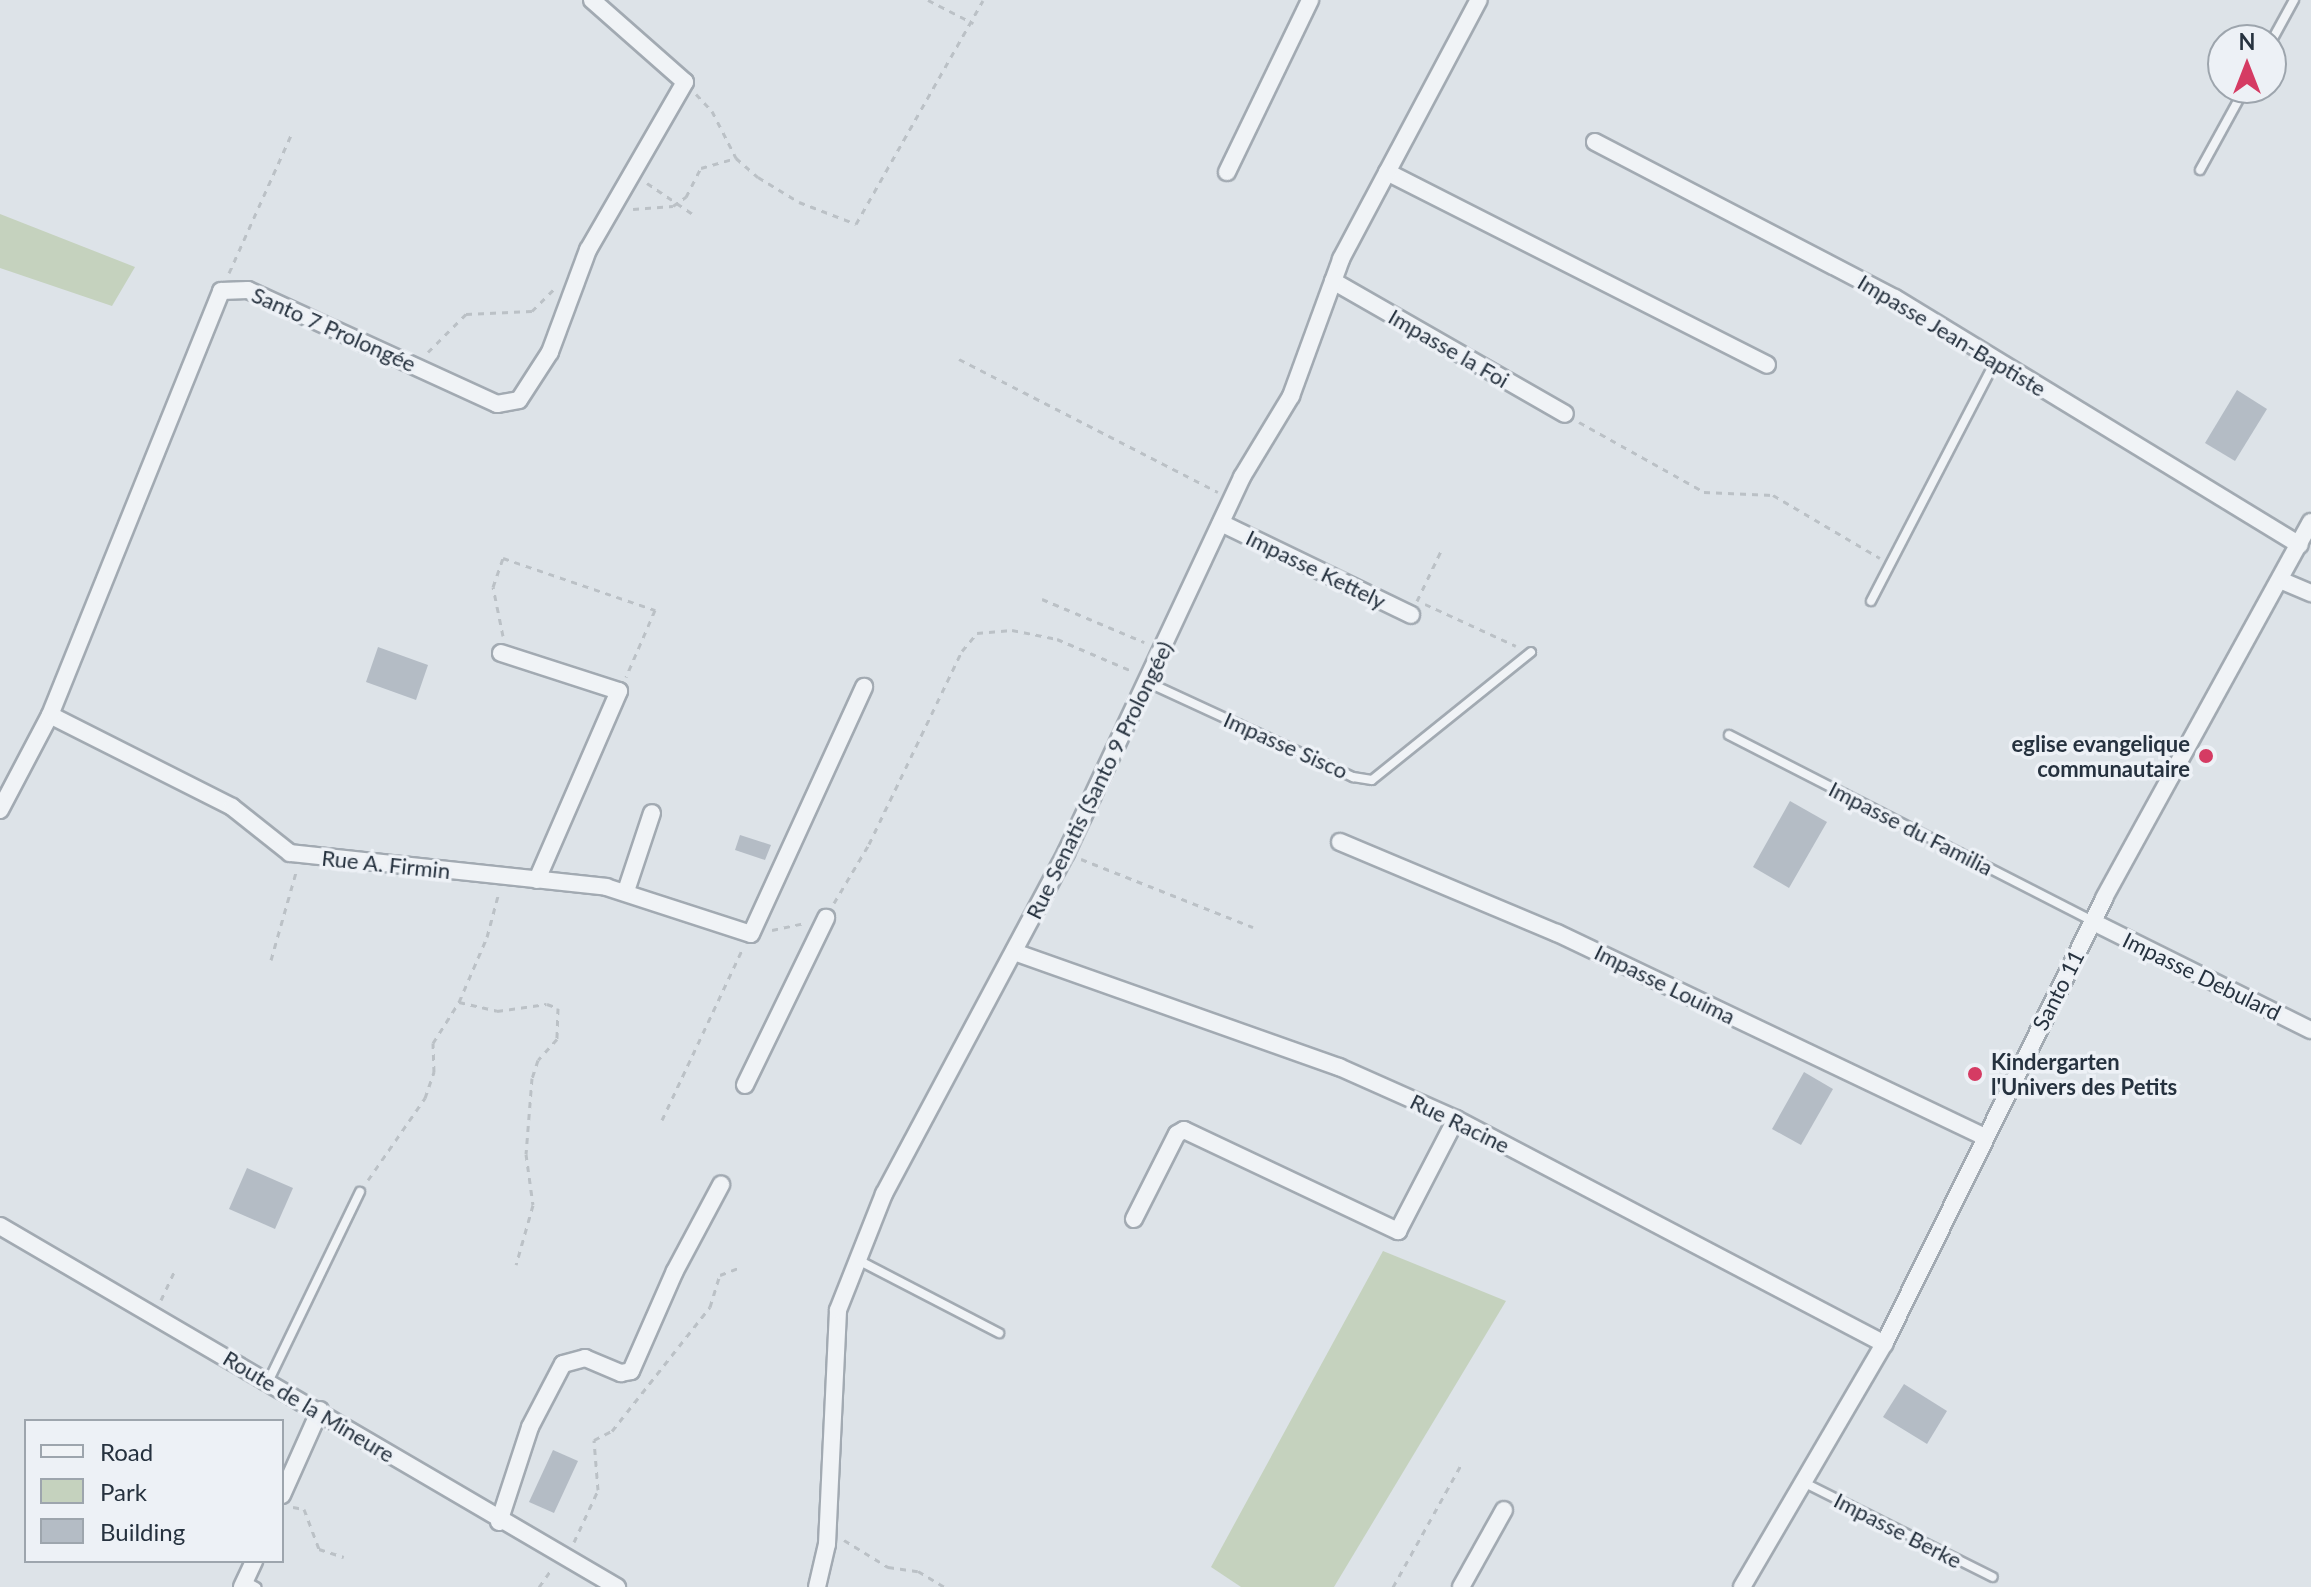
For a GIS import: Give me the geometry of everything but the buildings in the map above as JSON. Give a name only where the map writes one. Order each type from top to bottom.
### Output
[{"type":"street","points":[[592,0],[685,82]]},
{"type":"street","points":[[1227,172],[1310,0]]},
{"type":"street","name":"Rue Senatis (Santo 9 Prolongée)","points":[[817,1587],[827,1530],[838,1310],[884,1194],[1066,853],[1232,499],[1291,396],[1333,281],[1479,0]]},
{"type":"street","name":"Santo 7 Prolongée","points":[[0,810],[50,715],[221,291],[248,290],[497,404],[510,405],[519,400],[550,352],[578,276],[609,212],[685,82]]},
{"type":"street","name":"Impasse Jean-Baptiste","points":[[1595,142],[1895,298],[2299,545]]},
{"type":"street","points":[[1387,172],[1767,365]]},
{"type":"street","name":"Impasse la Foi","points":[[1333,281],[1565,414]]},
{"type":"street","name":"Santo 11","points":[[1742,1587],[1884,1344],[1984,1137],[2193,728],[2311,522]]},
{"type":"street","name":"Impasse Kettely","points":[[1221,523],[1414,608]]},
{"type":"street","points":[[2280,580],[2311,593]]},
{"type":"street","points":[[501,653],[619,691],[537,880]]},
{"type":"street","points":[[751,934],[864,687]]},
{"type":"street","name":"Rue A. Firmin","points":[[50,715],[232,807],[290,853],[626,891],[751,934]]},
{"type":"street","points":[[626,891],[652,813]]},
{"type":"street","name":"Impasse Louima","points":[[1340,842],[1557,933],[1984,1137]]},
{"type":"street","points":[[745,1085],[826,918]]},
{"type":"street","name":"Impasse Debulard","points":[[2093,922],[2311,1030]]},
{"type":"street","name":"Rue Racine","points":[[1014,952],[1339,1067],[1456,1119],[1884,1344]]},
{"type":"street","points":[[1134,1219],[1177,1134],[1184,1130],[1398,1231],[1456,1119]]},
{"type":"street","points":[[499,1522],[530,1427],[563,1364],[585,1358],[621,1373],[631,1371],[675,1271],[721,1185]]},
{"type":"street","name":"Route de la Mineure","points":[[0,1226],[320,1410],[499,1522],[617,1587]]},
{"type":"street","points":[[284,1491],[320,1410]]},
{"type":"street","points":[[1461,1587],[1504,1510]]},
{"type":"street","points":[[248,1585],[254,1563]]},
{"type":"lane","points":[[2281,24],[2294,0]]},
{"type":"lane","points":[[2200,170],[2236,104]]},
{"type":"lane","points":[[1871,601],[1996,360]]},
{"type":"lane","name":"Impasse Sisco","points":[[1148,680],[1353,777],[1372,780],[1531,652]]},
{"type":"lane","name":"Impasse du Familia","points":[[1729,735],[2093,922]]},
{"type":"lane","points":[[269,1380],[360,1192]]},
{"type":"lane","points":[[858,1260],[999,1333]]},
{"type":"lane","name":"Impasse Berke","points":[[1802,1482],[1993,1577]]},
{"type":"path","points":[[928,0],[973,23]]},
{"type":"path","points":[[685,82],[712,111],[736,158],[799,202],[856,224],[973,23],[983,0]]},
{"type":"path","points":[[221,291],[291,135]]},
{"type":"path","points":[[609,212],[677,204],[701,168],[736,158]]},
{"type":"path","points":[[630,172],[694,215]]},
{"type":"path","points":[[408,361],[435,349],[466,314],[532,311],[559,285],[578,276]]},
{"type":"path","points":[[959,359],[1232,499]]},
{"type":"path","points":[[1565,414],[1704,492],[1773,495],[1890,564]]},
{"type":"path","points":[[1441,551],[1414,608],[1531,652]]},
{"type":"path","points":[[501,653],[503,626],[493,587],[503,558],[655,610],[655,620],[619,691]]},
{"type":"path","points":[[1042,599],[1162,650]]},
{"type":"path","points":[[662,1120],[751,934],[826,918],[869,844],[962,651],[977,633],[1012,630],[1057,639],[1148,680]]},
{"type":"path","points":[[1066,853],[1253,927]]},
{"type":"path","points":[[271,960],[301,854]]},
{"type":"path","points":[[360,1192],[420,1109],[434,1072],[430,1061],[438,1030],[459,1002],[487,937],[503,877]]},
{"type":"path","points":[[459,1002],[497,1011],[547,1004],[558,1008],[557,1039],[538,1060],[532,1078],[526,1154],[533,1205],[516,1265]]},
{"type":"path","points":[[539,1587],[563,1558],[598,1490],[594,1440],[612,1431],[710,1307],[720,1275],[741,1267]]},
{"type":"path","points":[[160,1319],[163,1288],[176,1268]]},
{"type":"path","points":[[1394,1587],[1462,1463]]},
{"type":"path","points":[[284,1504],[304,1509],[319,1549],[344,1557]]},
{"type":"path","points":[[827,1530],[888,1567],[918,1571],[945,1587]]},
{"type":"green space","points":[[0,214],[135,267],[112,306],[0,268]]},
{"type":"green space","points":[[1383,1251],[1506,1301],[1334,1587],[1241,1587],[1211,1567]]},
{"type":"place","name":"eglise evangelique communautaire","points":[[2206,756]]},
{"type":"place","name":"Kindergarten l'Univers des Petits","points":[[1975,1074]]}]
